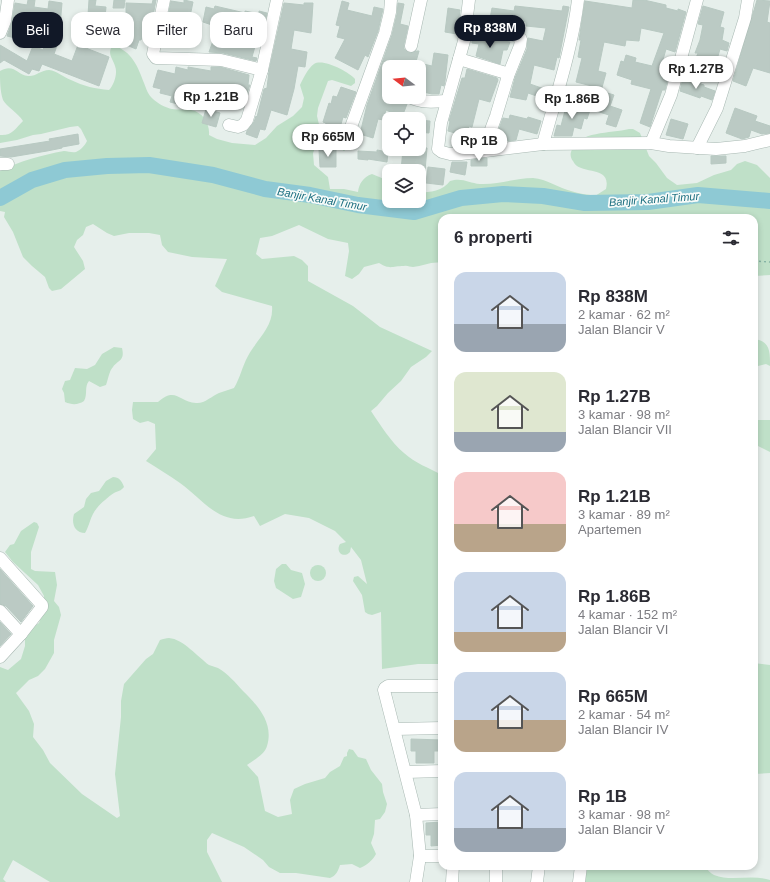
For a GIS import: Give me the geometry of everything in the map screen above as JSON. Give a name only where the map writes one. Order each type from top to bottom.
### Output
[{"type":"street","points":[[0,33],[6,21],[8,0]]},
{"type":"street","points":[[164,0],[153,54],[156,58],[221,60],[262,70]]},
{"type":"street","points":[[229,125],[238,127],[243,125],[247,120],[262,70],[277,0]]},
{"type":"street","points":[[348,138],[385,33],[391,0]]},
{"type":"street","points":[[411,46],[421,0]]},
{"type":"street","points":[[469,0],[466,28],[459,59],[441,123],[438,146],[440,151],[445,154],[461,154],[543,144],[651,143],[716,149],[745,146],[770,140]]},
{"type":"street","points":[[543,144],[565,64],[578,0]]},
{"type":"street","points":[[651,143],[671,95],[697,0]]},
{"type":"street","points":[[696,148],[717,108],[745,18],[748,0]]},
{"type":"street","points":[[466,28],[516,35],[522,39],[483,151]]},
{"type":"street","points":[[459,59],[506,73],[508,76]]},
{"type":"street","points":[[426,102],[446,101]]},
{"type":"street","points":[[0,558],[42,605],[21,634],[0,657]]},
{"type":"street","points":[[0,612],[21,634]]},
{"type":"street","points":[[416,882],[420,856],[416,815],[385,688],[388,686],[438,686]]},
{"type":"street","points":[[395,729],[438,728]]},
{"type":"street","points":[[406,772],[438,771]]},
{"type":"street","points":[[416,815],[438,814]]},
{"type":"street","points":[[420,856],[438,856]]},
{"type":"street","points":[[452,882],[453,870]]},
{"type":"street","points":[[496,870],[496,882]]},
{"type":"street","points":[[537,882],[538,870]]},
{"type":"street","points":[[579,882],[580,870]]},
{"type":"path","points":[[758,261],[770,262]]},
{"type":"green space","points":[[111,48],[120,48],[134,60],[148,93],[155,101],[170,108],[191,110],[199,113],[207,123],[209,135],[217,139],[232,143],[255,145],[266,138],[277,126],[293,116],[302,107],[304,98],[300,85],[314,64],[329,64],[342,70],[355,79],[355,83],[351,86],[332,80],[328,81],[318,108],[317,116],[321,133],[344,141],[347,143],[347,148],[344,151],[334,144],[318,146],[315,148],[313,153],[314,165],[328,177],[330,189],[344,189],[358,192],[359,186],[366,177],[372,174],[382,178],[382,208],[426,208],[426,192],[444,187],[450,181],[454,180],[487,184],[533,178],[543,180],[574,192],[595,196],[606,189],[607,181],[600,173],[576,165],[571,158],[571,152],[580,140],[588,136],[629,129],[633,129],[640,133],[649,156],[667,178],[677,185],[697,183],[714,175],[731,170],[737,164],[745,161],[757,165],[770,178],[770,275],[758,276],[758,214],[438,214],[438,263],[413,267],[391,267],[379,263],[364,267],[359,274],[352,279],[345,276],[349,251],[348,243],[328,239],[299,225],[272,236],[260,238],[256,254],[262,259],[294,256],[302,260],[308,266],[308,281],[353,306],[380,327],[432,351],[411,367],[401,381],[371,411],[390,439],[399,449],[417,463],[438,473],[438,664],[418,664],[382,669],[381,612],[372,615],[365,612],[362,595],[353,581],[354,577],[358,576],[367,584],[361,560],[351,547],[348,554],[341,554],[339,552],[340,544],[346,542],[335,531],[309,518],[285,514],[260,526],[254,516],[242,519],[231,518],[213,510],[180,483],[146,461],[156,449],[155,424],[148,421],[140,423],[133,419],[133,402],[158,402],[164,397],[173,395],[190,402],[199,403],[219,393],[234,388],[248,356],[268,327],[272,313],[272,306],[222,292],[215,286],[227,259],[192,257],[168,252],[162,245],[160,235],[149,233],[129,233],[114,236],[93,224],[86,227],[83,235],[77,240],[74,247],[83,261],[85,269],[61,289],[52,291],[49,288],[45,277],[23,257],[13,232],[4,217],[5,212],[0,211],[0,171],[39,156],[64,151],[76,152],[83,147],[87,141],[78,126],[0,143],[0,135],[10,133],[23,121],[3,100],[0,71],[9,68],[24,75],[31,76],[49,70],[85,86],[109,90],[116,75],[116,69],[110,53]]},
{"type":"green space","points":[[758,340],[766,344],[769,351],[770,366],[766,364],[758,366]]},
{"type":"green space","points":[[114,347],[122,348],[123,355],[112,369],[106,385],[100,387],[89,381],[84,401],[75,404],[65,402],[62,389],[65,381],[70,380],[75,368],[87,369],[95,365],[102,354]]},
{"type":"green space","points":[[758,420],[770,420],[770,452],[758,446]]},
{"type":"green space","points":[[113,477],[120,480],[124,487],[109,496],[97,508],[85,533],[76,530],[73,521],[74,514],[84,507],[86,499],[91,493],[99,491],[106,481]]},
{"type":"green space","points":[[34,522],[37,523],[39,527],[31,552],[31,569],[35,571],[55,572],[57,585],[54,601],[59,607],[61,615],[54,640],[54,653],[45,669],[38,676],[29,680],[16,693],[29,711],[34,724],[33,737],[43,750],[50,763],[82,794],[117,818],[120,816],[115,774],[121,717],[121,701],[124,684],[146,659],[153,654],[160,640],[168,638],[174,639],[185,645],[209,665],[218,668],[234,681],[259,709],[263,716],[268,730],[269,738],[267,746],[262,754],[247,765],[258,777],[265,811],[278,817],[292,814],[290,800],[294,789],[325,778],[330,772],[340,766],[344,757],[347,756],[349,749],[353,750],[358,757],[366,759],[371,770],[382,784],[387,804],[385,812],[380,819],[375,820],[374,834],[371,843],[376,854],[371,861],[360,868],[352,864],[340,865],[334,876],[330,878],[296,873],[280,873],[269,867],[263,860],[244,847],[212,833],[207,840],[207,852],[222,882],[50,882],[13,860],[3,879],[6,882],[0,882],[0,667],[8,670],[21,659],[25,646],[25,638],[32,628],[39,623],[44,604],[44,596],[38,585],[13,562],[5,552],[10,545],[14,544],[21,531]]},
{"type":"green space","points":[[282,564],[286,564],[291,570],[302,573],[305,584],[301,597],[293,599],[276,588],[274,581],[276,569]]},
{"type":"green space","points":[[318,565],[324,567],[326,573],[324,579],[318,581],[312,579],[310,573],[312,567]]},
{"type":"green space","points":[[758,664],[770,665],[770,773],[758,774]]},
{"type":"green space","points":[[586,870],[708,870],[714,875],[727,878],[763,878],[770,880],[770,882],[585,882]]},
{"type":"building","points":[[28,0],[35,0],[34,7],[48,9],[49,1],[62,3],[61,12],[14,12],[15,3],[27,5]]},
{"type":"building","points":[[89,0],[96,0],[95,6],[106,7],[106,12],[88,12]]},
{"type":"building","points":[[114,0],[125,0],[124,8],[113,8]]},
{"type":"building","points":[[153,0],[156,0],[154,12],[142,12],[142,37],[141,40],[139,40],[136,49],[134,48],[134,12],[126,12],[126,3],[152,4]]},
{"type":"building","points":[[184,0],[193,2],[191,12],[169,12],[171,1],[184,3]]},
{"type":"building","points":[[633,0],[644,0],[666,5],[666,8],[678,11],[678,9],[686,12],[675,52],[666,49],[661,67],[670,70],[665,90],[662,90],[650,127],[640,123],[651,89],[631,84],[632,80],[617,75],[621,61],[624,62],[626,55],[636,58],[635,62],[652,66],[664,33],[641,28],[639,41],[626,40],[625,46],[604,42],[598,71],[606,73],[601,91],[614,95],[610,106],[622,110],[616,127],[606,124],[609,115],[586,108],[592,86],[576,82],[582,58],[578,57],[581,40],[579,40],[585,1],[632,8]]},
{"type":"building","points":[[757,0],[770,1],[767,22],[770,23],[770,73],[753,68],[746,86],[733,81]]},
{"type":"building","points":[[342,1],[349,3],[347,10],[372,16],[374,7],[383,9],[378,31],[368,57],[365,55],[358,70],[335,58],[345,39],[337,37],[340,26],[336,25]]},
{"type":"building","points":[[284,3],[304,5],[304,3],[313,3],[311,33],[294,30],[291,49],[307,52],[305,67],[298,66],[287,115],[271,110],[265,130],[260,129],[257,138],[246,134],[256,116],[257,117],[264,89],[267,88],[269,71]]},
{"type":"building","points":[[398,3],[404,4],[400,24],[408,26],[404,49],[410,53],[419,51],[416,60],[383,60],[392,35]]},
{"type":"building","points":[[215,6],[241,12],[210,12],[210,24],[203,22],[206,7],[214,9]]},
{"type":"building","points":[[515,6],[562,11],[563,6],[569,7],[559,58],[557,57],[554,70],[534,65],[530,84],[550,91],[548,100],[528,93],[526,100],[510,97],[515,78],[527,49],[528,38],[543,41],[546,28],[526,26],[526,22],[512,20],[510,27],[489,24],[492,8],[514,11]]},
{"type":"building","points":[[703,6],[724,12],[720,27],[724,28],[722,40],[729,43],[727,51],[720,49],[714,70],[694,63],[698,53],[695,53],[700,40],[703,25],[698,24]]},
{"type":"building","points":[[448,8],[460,10],[457,34],[445,32]]},
{"type":"building","points":[[12,22],[12,37],[7,36]]},
{"type":"building","points":[[472,36],[510,42],[507,50],[503,50],[500,64],[476,56],[479,44],[472,43]]},
{"type":"building","points":[[0,45],[27,61],[32,48],[43,50],[44,48],[56,48],[54,54],[72,61],[77,48],[86,48],[109,57],[99,86],[42,64],[39,71],[32,69],[29,74],[4,60],[0,63]]},
{"type":"building","points":[[210,48],[255,48],[252,57],[257,58],[256,61],[223,53],[209,52]]},
{"type":"building","points":[[434,53],[448,55],[444,86],[441,85],[439,94],[426,93],[426,65],[432,66]]},
{"type":"building","points":[[382,63],[382,104],[407,104],[404,112],[391,112],[386,110],[385,112],[382,112],[382,120],[378,119],[373,138],[360,134],[367,105]]},
{"type":"building","points":[[176,67],[188,70],[188,67],[211,71],[211,67],[220,67],[249,75],[248,85],[250,85],[242,107],[226,103],[229,94],[215,91],[212,102],[192,97],[190,107],[170,102],[172,96],[160,93],[161,89],[153,87],[158,70],[175,74]]},
{"type":"building","points":[[467,69],[497,78],[498,80],[490,102],[479,99],[472,127],[469,126],[466,136],[448,131],[449,121],[462,78],[465,78]]},
{"type":"building","points":[[683,78],[704,85],[704,87],[715,91],[712,100],[701,96],[700,98],[680,91]]},
{"type":"building","points":[[341,87],[356,92],[346,118],[343,117],[338,135],[324,131],[326,123],[323,122],[329,103],[331,104],[333,96],[337,97]]},
{"type":"building","points":[[567,103],[590,110],[587,119],[584,118],[581,129],[574,127],[572,136],[554,136],[557,125],[561,126]]},
{"type":"building","points":[[735,108],[757,116],[755,121],[770,126],[770,133],[762,134],[751,130],[749,137],[742,139],[726,133]]},
{"type":"building","points":[[206,109],[220,113],[216,127],[202,123]]},
{"type":"building","points":[[510,115],[527,119],[528,117],[541,121],[537,134],[519,129],[516,140],[509,141],[496,137],[503,118],[509,119]]},
{"type":"building","points":[[671,119],[688,124],[683,139],[666,135]]},
{"type":"building","points":[[426,121],[430,121],[429,133],[426,133]]},
{"type":"building","points":[[78,134],[79,144],[11,157],[0,156],[0,149],[50,141],[49,139]]},
{"type":"building","points":[[427,148],[426,164],[402,164],[402,156],[426,156]]},
{"type":"building","points":[[336,149],[336,167],[320,167],[319,150]]},
{"type":"building","points":[[377,150],[382,151],[382,156],[388,156],[387,162],[358,159],[358,151],[377,152]]},
{"type":"building","points":[[711,156],[726,156],[726,163],[711,164]]},
{"type":"building","points":[[487,158],[487,166],[471,166],[471,160]]},
{"type":"building","points":[[452,162],[467,162],[465,175],[450,172]]},
{"type":"building","points":[[428,167],[445,169],[443,185],[426,183]]},
{"type":"building","points":[[0,569],[33,606],[21,622],[6,606],[0,604]]},
{"type":"building","points":[[0,622],[11,634],[0,646]]},
{"type":"building","points":[[411,739],[438,740],[438,751],[434,751],[434,763],[416,763],[416,751],[411,751]]},
{"type":"building","points":[[438,822],[438,845],[431,846],[431,835],[426,835],[426,823]]},
{"type":"waterway","name":"Banjir Kanal Timur","points":[[0,198],[32,180],[65,170],[107,166],[149,165],[213,175],[265,189],[310,195],[358,205],[414,212],[461,198],[503,194],[543,196],[585,203],[648,202],[698,195],[770,201]]}]
